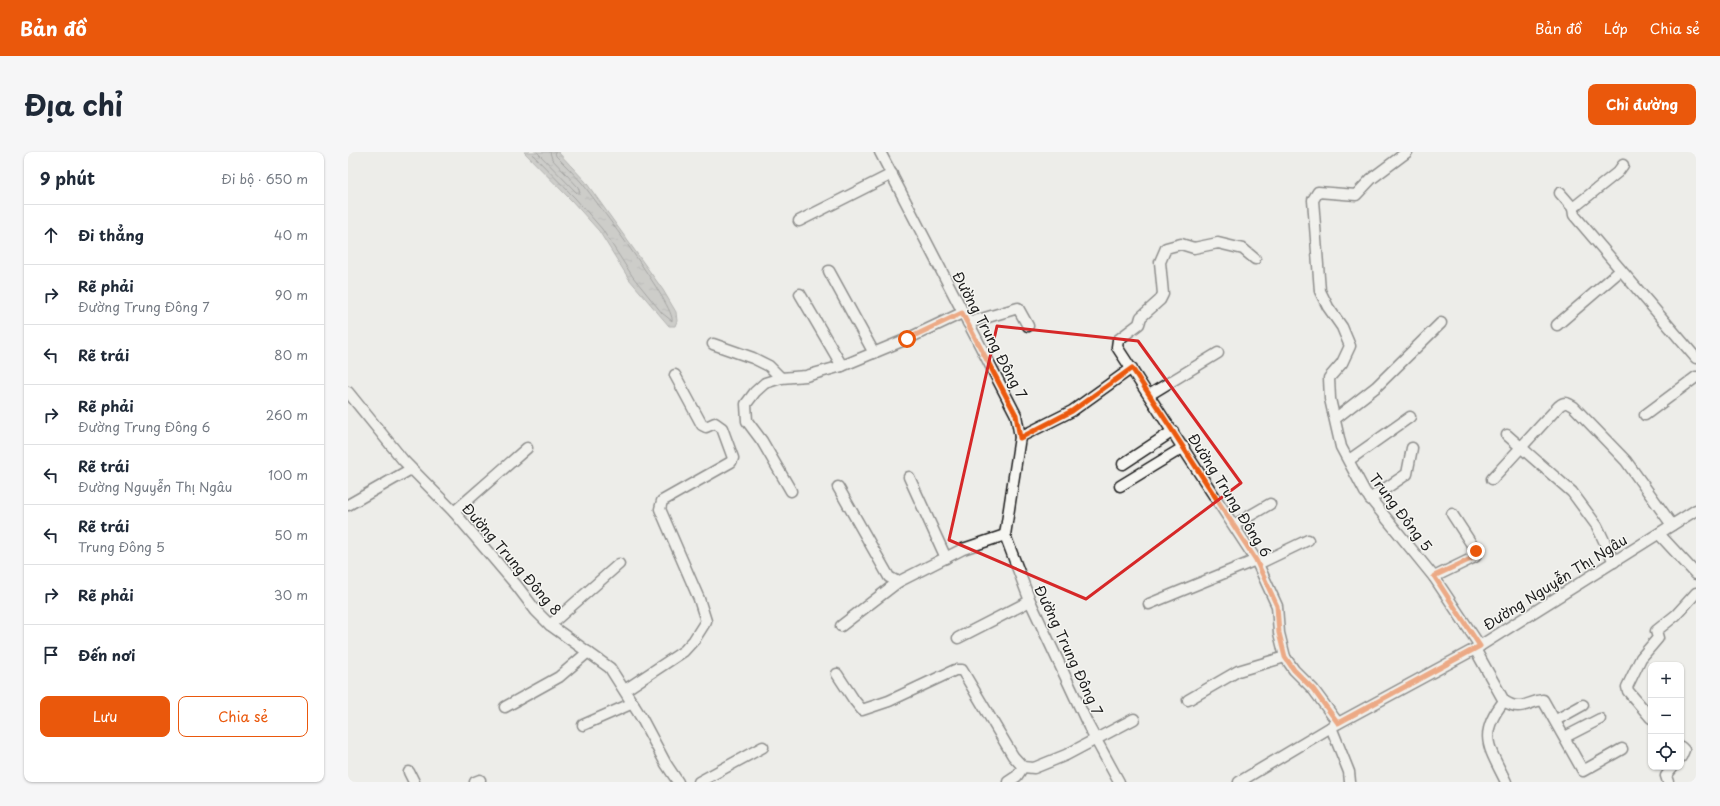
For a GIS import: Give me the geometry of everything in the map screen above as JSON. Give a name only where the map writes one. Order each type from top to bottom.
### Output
[{"type":"street","name":"Đường Trung Đông 7","points":[[880,152],[1016,415],[1020,438],[1005,535],[1030,601],[1096,738],[1119,782]]},
{"type":"street","name":"Trung Đông 5","points":[[1407,152],[1371,179],[1356,195],[1318,192],[1313,200],[1320,291],[1328,307],[1342,327],[1350,346],[1342,363],[1329,378],[1330,399],[1336,418],[1341,447],[1370,499],[1434,576],[1477,647],[1504,701]]},
{"type":"street","points":[[1573,208],[1618,172],[1623,165]]},
{"type":"street","points":[[798,221],[892,174]]},
{"type":"street","points":[[1560,193],[1573,208],[1574,215],[1584,228],[1696,358]]},
{"type":"street","name":"Đường Trung Đông 6","points":[[1255,259],[1243,249],[1218,243],[1194,248],[1181,244],[1166,248],[1160,262],[1163,294],[1160,300],[1141,317],[1139,324],[1118,340],[1117,347],[1184,447],[1257,562],[1277,606],[1279,633],[1285,657],[1294,670],[1313,689],[1334,725],[1349,772],[1350,782]]},
{"type":"street","points":[[829,271],[874,353]]},
{"type":"street","points":[[1557,325],[1620,271]]},
{"type":"street","points":[[800,294],[842,366]]},
{"type":"street","points":[[968,323],[1018,308],[1028,326]]},
{"type":"street","points":[[791,491],[762,441],[747,421],[746,404],[755,392],[765,383],[781,378],[806,376],[842,366],[962,313]]},
{"type":"street","points":[[1336,418],[1376,387],[1442,323]]},
{"type":"street","points":[[713,344],[753,358],[769,366],[781,378]]},
{"type":"street","points":[[1149,395],[1218,353]]},
{"type":"street","points":[[1020,438],[1072,411],[1132,368]]},
{"type":"street","points":[[625,690],[684,651],[694,640],[706,621],[700,599],[674,544],[660,509],[660,505],[662,501],[731,462],[733,458],[722,428],[715,423],[706,427],[702,425],[675,375]]},
{"type":"street","points":[[1645,415],[1696,377]]},
{"type":"street","name":"Đường Trung Đông 8","points":[[348,392],[411,469],[454,512],[484,550],[517,586],[536,611],[550,625],[610,668],[633,703],[666,764],[678,782]]},
{"type":"street","points":[[1492,479],[1559,406],[1564,403],[1568,403],[1574,407],[1626,461],[1672,525]]},
{"type":"street","points":[[1348,460],[1410,418]]},
{"type":"street","points":[[1123,464],[1173,431]]},
{"type":"street","points":[[1508,435],[1572,492],[1597,526],[1614,562]]},
{"type":"street","points":[[1120,486],[1184,447]]},
{"type":"street","points":[[454,512],[527,448]]},
{"type":"street","points":[[1370,499],[1407,474],[1412,448]]},
{"type":"street","points":[[348,506],[411,469]]},
{"type":"street","points":[[910,477],[946,558]]},
{"type":"street","points":[[838,487],[889,577],[898,582]]},
{"type":"street","points":[[1234,525],[1270,504]]},
{"type":"street","name":"Đường Nguyễn Thị Ngâu","points":[[1239,782],[1334,725],[1477,647],[1696,510]]},
{"type":"street","points":[[1434,576],[1475,557],[1476,551],[1452,514]]},
{"type":"street","points":[[1659,534],[1696,573]]},
{"type":"street","points":[[841,626],[898,582],[963,549],[1005,535]]},
{"type":"street","points":[[1149,604],[1257,562],[1308,540]]},
{"type":"street","points":[[550,625],[619,564]]},
{"type":"street","points":[[1648,714],[1628,691],[1627,687],[1641,658],[1658,638],[1656,631],[1676,615],[1696,593]]},
{"type":"street","points":[[958,638],[1030,601]]},
{"type":"street","points":[[505,707],[559,677],[588,652]]},
{"type":"street","points":[[1188,700],[1238,672],[1285,657]]},
{"type":"street","points":[[837,674],[862,710],[889,701],[955,670],[962,670],[1013,756],[1024,767],[1034,768],[1066,755],[1134,719]]},
{"type":"street","points":[[1506,782],[1488,746],[1486,735],[1494,713],[1504,701],[1512,706],[1524,706],[1544,700],[1583,771],[1622,749]]},
{"type":"street","points":[[583,725],[633,703]]},
{"type":"street","points":[[1556,720],[1583,705]]},
{"type":"street","points":[[1565,737],[1600,719]]},
{"type":"street","points":[[698,782],[763,748]]},
{"type":"street","points":[[1008,782],[1018,776],[1024,767]]},
{"type":"street","points":[[1668,782],[1666,776],[1671,770]]},
{"type":"street","points":[[409,772],[414,782]]},
{"type":"highlighted area","points":[[997,326],[1138,341],[1241,483],[1086,599],[949,540]]},
{"type":"water","points":[[524,152],[558,152],[585,181],[663,290],[676,312],[677,321],[675,326],[669,326],[629,279],[599,231]]},
{"type":"route","points":[[907,339],[962,313],[974,332],[1016,415],[1020,438],[1072,411],[1132,368],[1256,560],[1277,606],[1279,633],[1285,657],[1294,670],[1313,689],[1338,723],[1480,646],[1434,576],[1475,557],[1476,551]]}]
